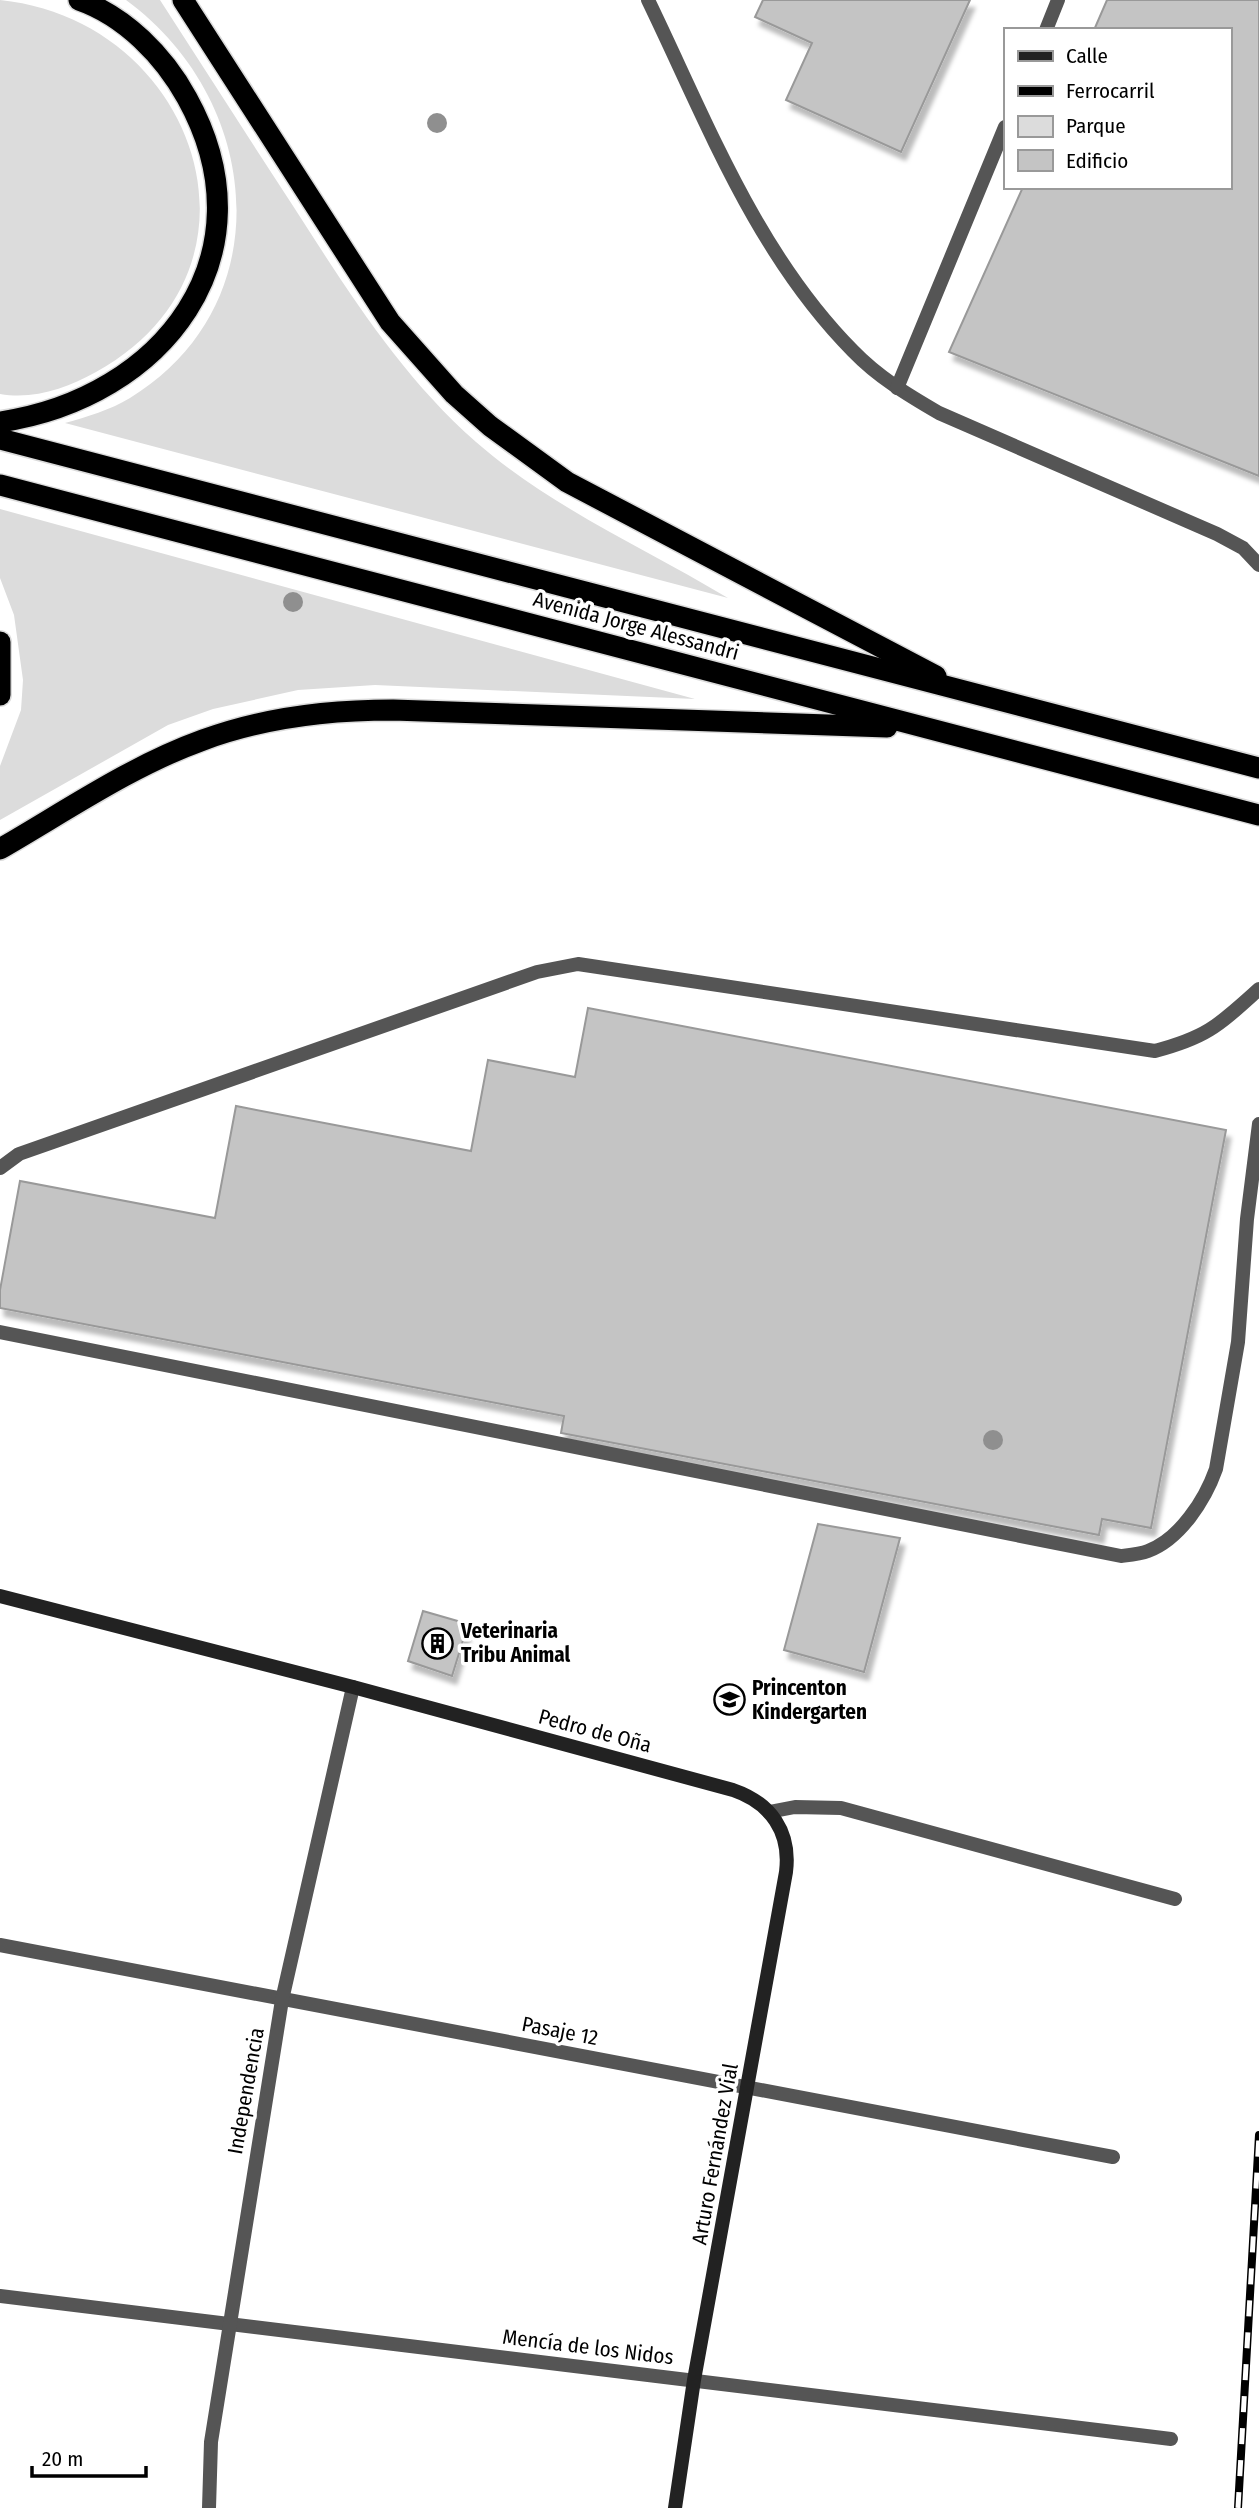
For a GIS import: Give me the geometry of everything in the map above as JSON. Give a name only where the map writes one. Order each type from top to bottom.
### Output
[{"type":"highway","points":[[0,422],[79,398],[114,381],[147,358],[176,329],[190,307],[204,278],[213,247],[216,184],[209,150],[197,116],[173,76],[137,35],[112,16],[79,0]]},
{"type":"highway","points":[[183,0],[390,322],[421,359],[481,418],[527,456],[568,482],[965,692]]},
{"type":"highway","name":"Avenida Jorge Alessandri","points":[[0,439],[1259,768]]},
{"type":"highway","name":"Avenida Jorge Alessandri","points":[[0,485],[1259,815]]},
{"type":"highway","points":[[0,642],[0,695]]},
{"type":"highway","points":[[0,849],[163,757],[203,740],[292,716],[342,710],[393,710],[928,729]]},
{"type":"street","points":[[648,0],[753,219],[782,265],[854,353],[897,388],[939,413],[1217,534],[1243,548],[1259,565]]},
{"type":"street","points":[[1047,28],[1058,0]]},
{"type":"street","points":[[897,388],[1004,129]]},
{"type":"street","points":[[0,1168],[32,1150],[537,972],[578,964],[1155,1051],[1185,1043],[1215,1029],[1259,989]]},
{"type":"street","points":[[0,1332],[1121,1556],[1148,1551],[1168,1539],[1186,1521],[1209,1488],[1216,1469],[1238,1342],[1259,1124]]},
{"type":"street","name":"Pedro de Oña","points":[[0,1596],[353,1687],[733,1790],[760,1803],[769,1812]]},
{"type":"street","name":"Independencia","points":[[209,2508],[211,2442],[227,2326],[282,2000],[353,1687]]},
{"type":"street","points":[[769,1812],[795,1807],[841,1808],[1175,1899]]},
{"type":"street","name":"Arturo Fernández Vial","points":[[676,2508],[694,2380],[788,1855],[785,1839],[769,1812]]},
{"type":"street","name":"Pasaje 12","points":[[0,1945],[1113,2157]]},
{"type":"street","name":"Mencía de los Nidos","points":[[0,2296],[1171,2440]]},
{"type":"green space","points":[[0,0],[68,18],[124,52],[166,99],[192,155],[200,214],[188,273],[154,327],[96,372],[62,388],[38,394],[0,394]]},
{"type":"green space","points":[[126,0],[160,0],[356,302],[400,361],[449,416],[505,466],[535,487],[728,598],[65,423],[106,410],[130,398],[179,358],[213,310],[232,257],[236,201],[227,145],[206,91],[171,42]]},
{"type":"green space","points":[[0,509],[695,699],[375,685],[298,690],[213,709],[168,725],[0,820],[0,766],[21,710],[23,680],[14,615],[0,578]]},
{"type":"building","points":[[763,0],[970,0],[901,152],[786,100],[812,43],[755,17]]},
{"type":"building","points":[[1107,0],[1259,0],[1259,476],[949,352],[1022,189],[1231,189],[1231,28],[1095,28]]},
{"type":"building","points":[[588,1008],[1226,1130],[1151,1528],[1102,1519],[1099,1535],[561,1433],[564,1416],[0,1308],[0,1290],[20,1181],[215,1218],[236,1106],[471,1151],[488,1060],[575,1077]]},
{"type":"building","points":[[818,1524],[900,1538],[864,1672],[784,1650]]},
{"type":"building","name":"Veterinaria Tribu Animal","points":[[423,1611],[468,1624],[452,1676],[408,1661]]},
{"type":"railway","points":[[1238,2508],[1259,2135]]},
{"type":"place","name":"Veterinaria Tribu Animal","points":[[438,1643]]},
{"type":"place","name":"Princenton Kindergarten","points":[[729,1700]]}]
